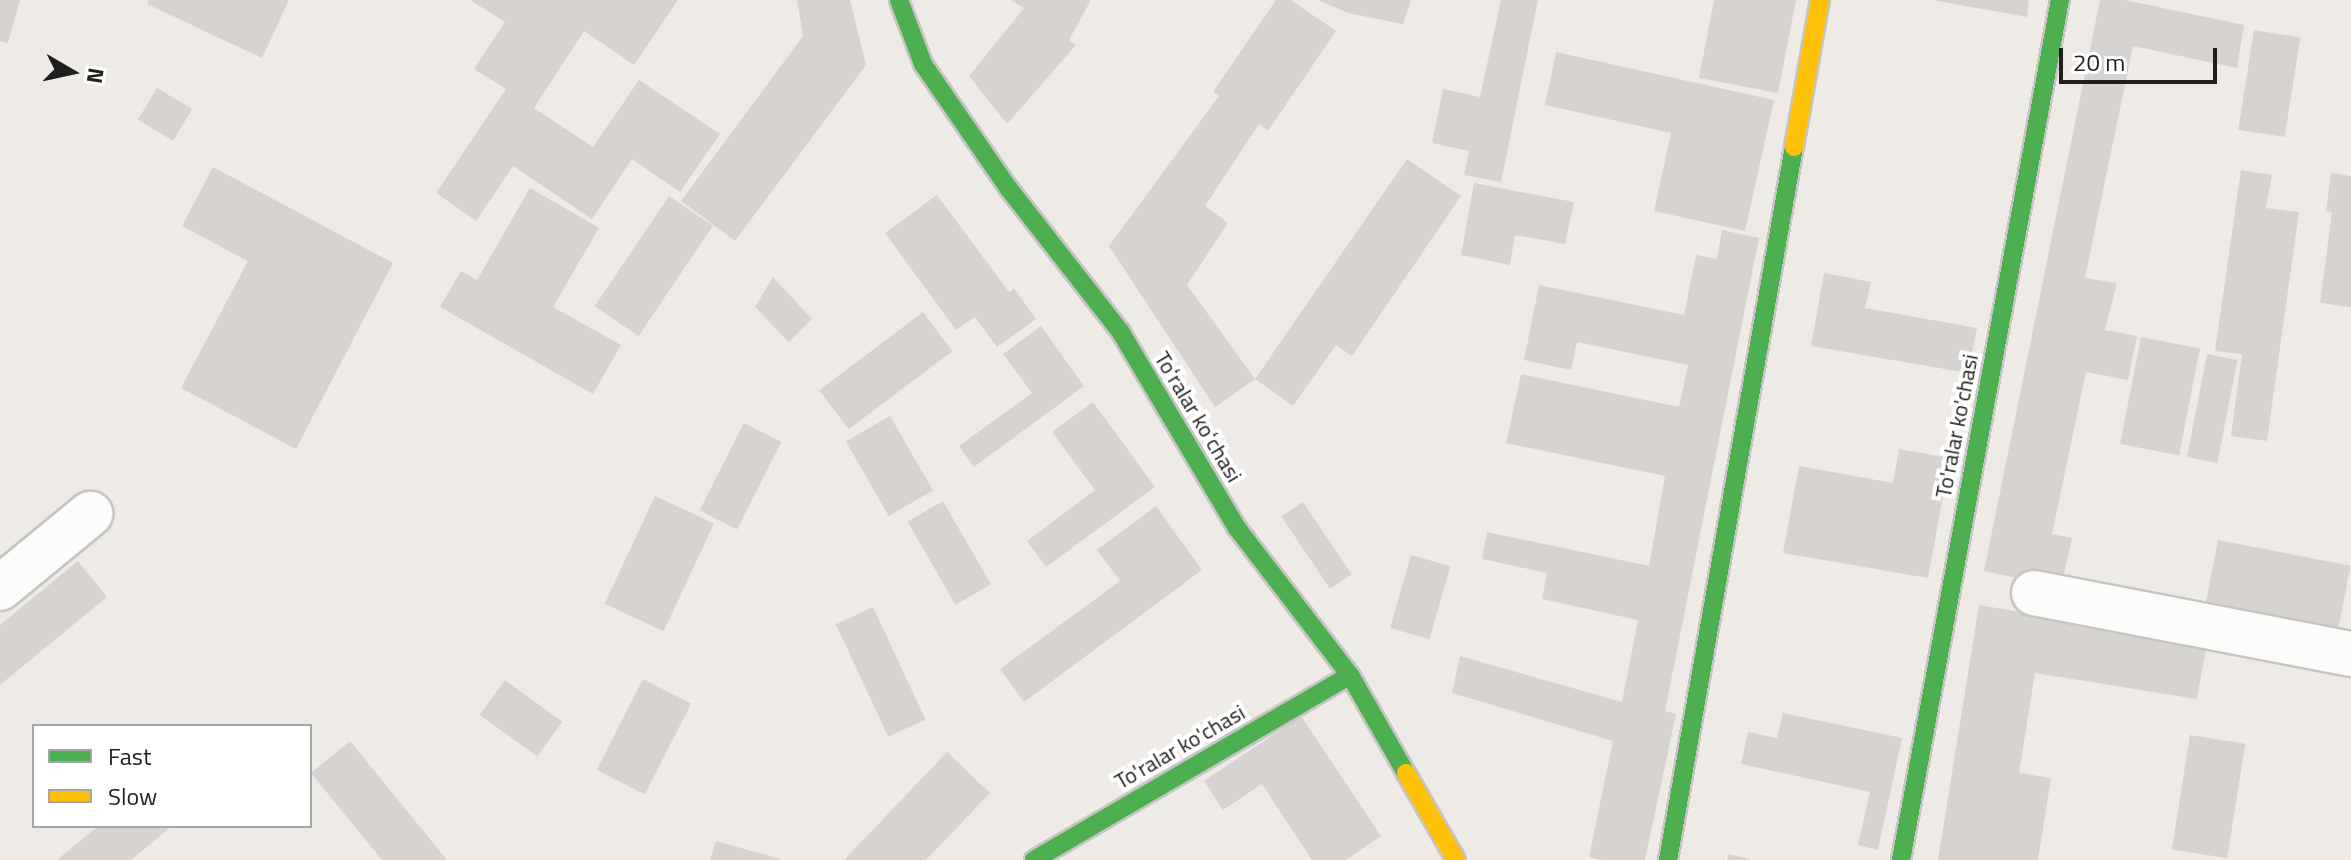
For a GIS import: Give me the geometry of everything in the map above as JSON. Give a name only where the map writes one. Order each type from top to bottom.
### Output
[{"type":"street","name":"Toʻralar koʻchasi","points":[[899,0],[923,64],[1009,189],[1120,331],[1237,528],[1350,675],[1456,860]]},
{"type":"street","points":[[1668,860],[1820,0]]},
{"type":"street","name":"To'ralar ko'chasi","points":[[1901,860],[2060,0]]},
{"type":"street","points":[[0,588],[90,514]]},
{"type":"street","points":[[2034,593],[2351,654]]},
{"type":"street","name":"To'ralar ko'chasi","points":[[1034,860],[1350,675]]},
{"type":"building","points":[[0,0],[20,0],[8,43],[0,41]]},
{"type":"building","points":[[149,0],[289,0],[262,58],[147,4]]},
{"type":"building","points":[[470,0],[678,0],[634,65],[584,31],[534,108],[593,147],[639,80],[720,134],[680,192],[632,159],[592,219],[513,166],[476,221],[436,193],[506,89],[474,69],[505,22]]},
{"type":"building","points":[[797,0],[850,0],[866,65],[735,241],[681,201],[803,36]]},
{"type":"building","points":[[1010,0],[1091,0],[1069,40],[1076,45],[1007,124],[969,76],[1024,8]]},
{"type":"building","points":[[1276,0],[1291,0],[1336,31],[1268,131],[1259,124],[1205,206],[1228,223],[1187,285],[1255,379],[1215,407],[1109,246],[1219,96],[1213,92]]},
{"type":"building","points":[[1318,0],[1411,0],[1403,24],[1348,13]]},
{"type":"building","points":[[1501,0],[1538,0],[1501,182],[1464,175],[1469,151],[1432,143],[1443,89],[1480,97]]},
{"type":"building","points":[[1714,0],[1796,0],[1778,93],[1699,78]]},
{"type":"building","points":[[1932,0],[2029,0],[2027,17]]},
{"type":"building","points":[[2100,0],[2125,0],[2244,25],[2237,68],[2133,46],[2085,278],[2117,283],[2105,330],[2137,336],[2128,380],[2086,372],[2052,534],[2072,538],[2061,587],[1984,571]]},
{"type":"building","points":[[2254,30],[2300,37],[2285,137],[2238,130]]},
{"type":"building","points":[[1556,52],[1774,100],[1745,231],[1654,211],[1671,133],[1545,105]]},
{"type":"building","points":[[157,88],[192,109],[173,141],[138,120]]},
{"type":"building","points":[[1407,159],[1461,196],[1352,356],[1336,345],[1293,406],[1255,379]]},
{"type":"building","points":[[213,167],[393,263],[296,449],[181,388],[248,261],[182,226]]},
{"type":"building","points":[[2241,170],[2272,175],[2266,208],[2299,212],[2267,441],[2231,436],[2242,354],[2215,351]]},
{"type":"building","points":[[2331,173],[2351,176],[2351,307],[2320,303],[2332,212],[2326,211]]},
{"type":"building","points":[[1474,183],[1574,202],[1565,244],[1515,235],[1510,265],[1461,255]]},
{"type":"building","points":[[530,188],[599,228],[553,307],[621,345],[593,394],[440,307],[461,271],[477,280]]},
{"type":"building","points":[[937,195],[1009,292],[1014,288],[1036,319],[997,347],[975,317],[956,330],[885,233]]},
{"type":"building","points":[[669,196],[713,226],[639,336],[595,306]]},
{"type":"building","points":[[1722,230],[1759,238],[1665,711],[1676,714],[1645,860],[1601,860],[1589,857],[1613,741],[1452,693],[1460,656],[1622,702],[1638,620],[1542,599],[1547,573],[1482,559],[1487,532],[1649,566],[1665,476],[1506,443],[1521,374],[1679,407],[1688,365],[1577,342],[1571,370],[1524,360],[1539,285],[1684,315],[1696,255],[1717,259]]},
{"type":"building","points":[[1824,273],[1871,282],[1865,308],[1977,328],[1968,373],[1811,346]]},
{"type":"building","points":[[773,277],[812,319],[789,342],[755,307]]},
{"type":"building","points":[[923,312],[952,351],[849,429],[819,390]]},
{"type":"building","points":[[1041,326],[1084,386],[974,467],[959,446],[1032,393],[1003,354]]},
{"type":"building","points":[[2141,337],[2200,348],[2179,455],[2120,444]]},
{"type":"building","points":[[2207,354],[2237,360],[2217,463],[2187,457]]},
{"type":"building","points":[[1093,402],[1155,487],[1046,567],[1027,541],[1095,490],[1052,432]]},
{"type":"building","points":[[890,416],[933,490],[889,516],[846,442]]},
{"type":"building","points":[[744,423],[781,442],[737,529],[700,510]]},
{"type":"building","points":[[1899,449],[1950,458],[1928,578],[1783,553],[1799,466],[1893,483]]},
{"type":"building","points":[[655,496],[714,523],[664,631],[605,604]]},
{"type":"building","points":[[943,501],[991,584],[955,605],[907,522]]},
{"type":"building","points":[[1303,502],[1352,574],[1330,589],[1281,517]]},
{"type":"building","points":[[1156,506],[1202,570],[1024,702],[1000,669],[1120,581],[1097,550]]},
{"type":"building","points":[[2218,540],[2351,566],[2337,633],[2205,608]]},
{"type":"building","points":[[1411,555],[1450,566],[1429,639],[1390,628]]},
{"type":"building","points":[[78,561],[107,597],[0,685],[0,625]]},
{"type":"building","points":[[1979,605],[2207,643],[2197,699],[2035,673],[2019,773],[2051,778],[2038,860],[1938,860]]},
{"type":"building","points":[[873,607],[925,719],[888,737],[836,624]]},
{"type":"building","points":[[643,679],[691,704],[645,794],[597,770]]},
{"type":"building","points":[[505,680],[562,722],[537,757],[480,715]]},
{"type":"building","points":[[1783,713],[1902,738],[1878,850],[1858,845],[1870,792],[1741,764],[1748,732],[1777,738]]},
{"type":"building","points":[[1301,716],[1381,836],[1346,860],[1312,860],[1262,784],[1223,810],[1204,781]]},
{"type":"building","points":[[2190,735],[2245,744],[2227,858],[2172,850]]},
{"type":"building","points":[[350,741],[447,860],[382,860],[312,772]]},
{"type":"building","points":[[947,752],[990,793],[926,860],[844,860]]},
{"type":"building","points":[[96,828],[170,828],[131,860],[57,860]]},
{"type":"building","points":[[716,841],[780,859],[780,860],[710,860]]},
{"type":"building","points":[[1729,854],[1750,859],[1750,860],[1727,860]]},
{"type":"traffic: fast","points":[[899,0],[923,64],[1009,189],[1120,331],[1237,528],[1350,675],[1406,773]]},
{"type":"traffic: fast","points":[[1901,860],[2060,0]]},
{"type":"traffic: fast","points":[[1668,860],[1794,147]]},
{"type":"traffic: fast","points":[[1034,860],[1350,675]]},
{"type":"traffic: slow","points":[[1794,147],[1820,0]]},
{"type":"traffic: slow","points":[[1406,773],[1456,860]]}]
